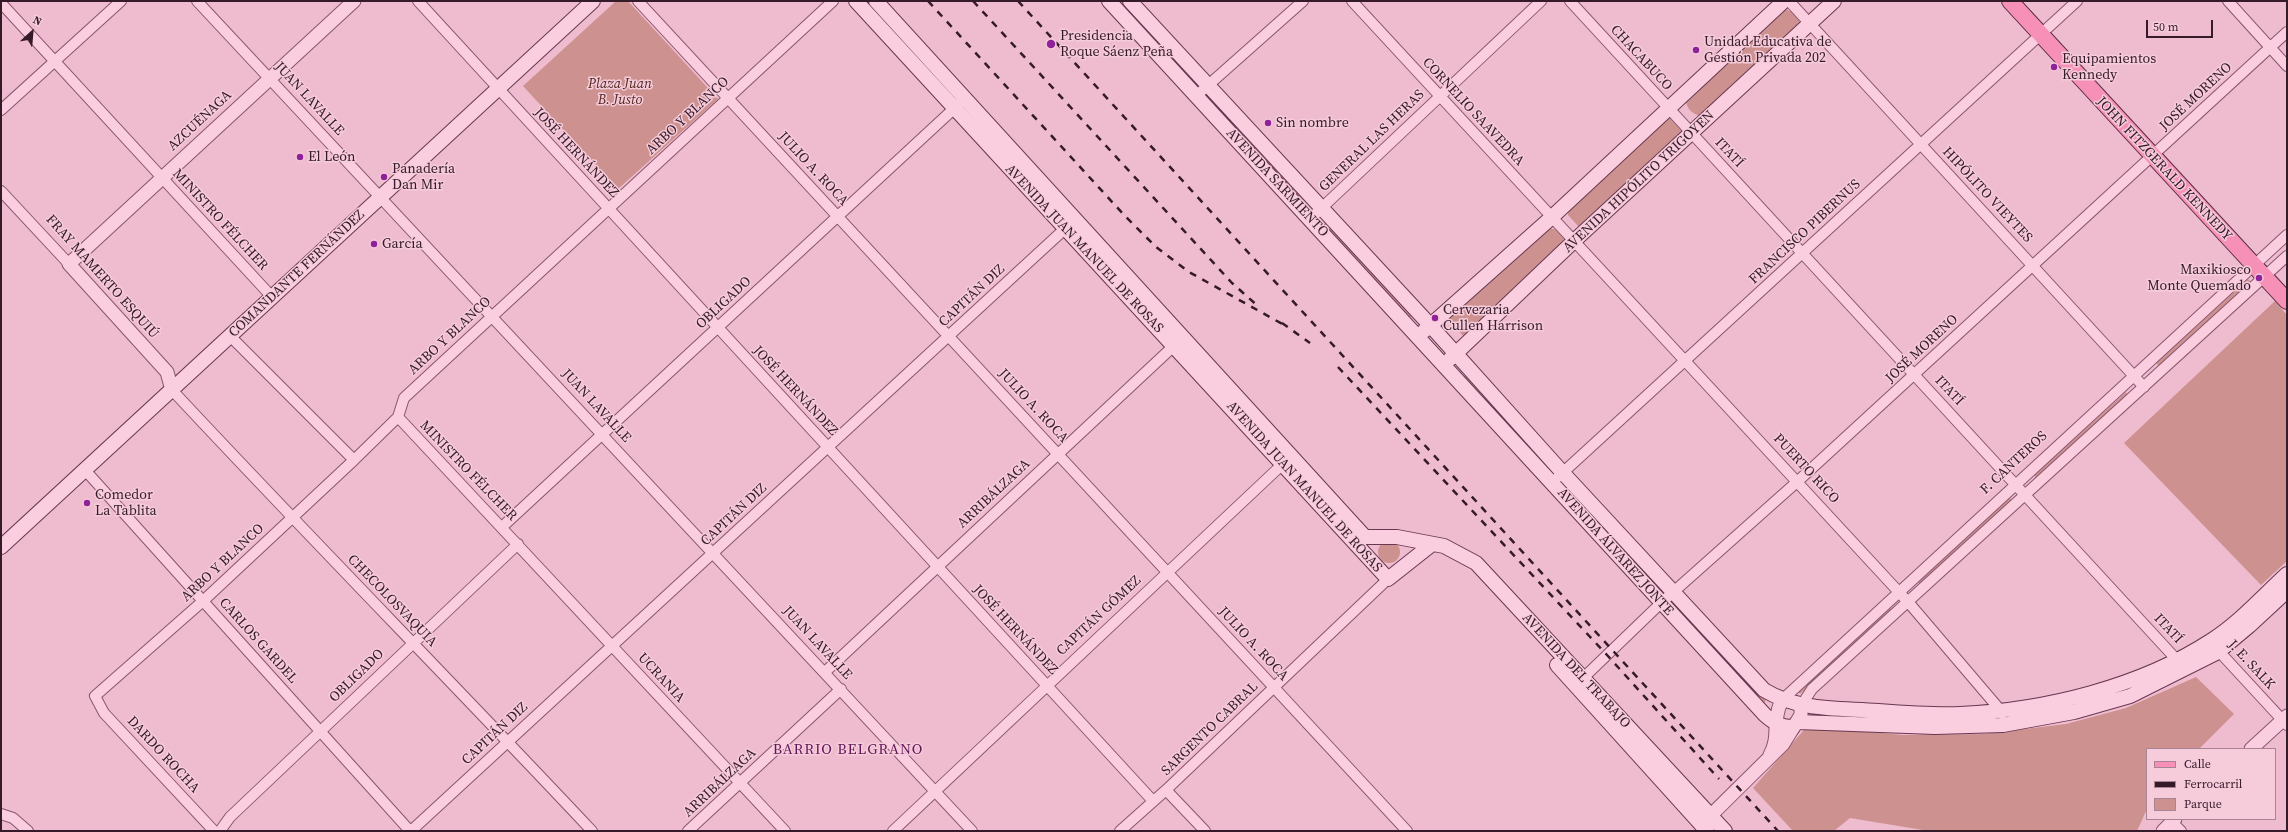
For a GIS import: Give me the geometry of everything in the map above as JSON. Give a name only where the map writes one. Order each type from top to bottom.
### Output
[{"type":"main road","name":"COMANDANTE FERNÁNDEZ","points":[[1,547],[593,1]]},
{"type":"main road","name":"AVENIDA JUAN MANUEL DE ROSAS","points":[[856,1],[960,104],[1287,460],[1365,536],[1370,538],[1397,537],[1431,544]]},
{"type":"main road","name":"AVENIDA JUAN MANUEL DE ROSAS","points":[[876,1],[960,104]]},
{"type":"main road","name":"AVENIDA SARMIENTO","points":[[1109,1],[1444,365]]},
{"type":"main road","name":"AVENIDA SARMIENTO","points":[[1130,1],[1456,354]]},
{"type":"main road","points":[[1418,337],[1552,217],[1784,1]]},
{"type":"main road","name":"AVENIDA HIPÓLITO YRIGOYEN","points":[[1444,365],[1574,241],[1692,134],[1834,1]]},
{"type":"main road","name":"JOHN FITZGERALD KENNEDY","points":[[2010,1],[2287,301]]},
{"type":"main road","name":"AVENIDA ÁLVAREZ JONTE","points":[[1456,354],[1563,473],[1764,690],[1782,700],[1801,706],[1925,714],[1959,714],[2002,718]]},
{"type":"main road","name":"AVENIDA ÁLVAREZ JONTE","points":[[1444,365],[1661,603],[1775,723]]},
{"type":"main road","name":"AVENIDA JUAN MANUEL DE ROSAS","points":[[1287,460],[1365,555],[1388,580],[1431,544]]},
{"type":"main road","points":[[1397,537],[1407,546],[1410,552],[1410,561]]},
{"type":"main road","points":[[1365,555],[1366,545],[1370,538]]},
{"type":"main road","name":"AVENIDA DEL TRABAJO","points":[[1431,544],[1454,550],[1476,563],[1703,826],[1725,831]]},
{"type":"main road","points":[[2215,646],[2238,620],[2287,574]]},
{"type":"main road","points":[[1775,723],[1784,727],[1796,724],[1935,727],[2002,718],[2074,712],[2130,696],[2179,664],[2250,626],[2287,591]]},
{"type":"street","points":[[1,110],[121,1]]},
{"type":"street","name":"JUAN LAVALLE","points":[[197,1],[936,790],[972,831]]},
{"type":"street","name":"AZCUÉNAGA","points":[[69,264],[354,1]]},
{"type":"street","name":"JOSÉ HERNÁNDEZ","points":[[418,1],[1153,801]]},
{"type":"street","name":"JULIO A. ROCA","points":[[638,1],[1407,831]]},
{"type":"street","name":"ARBO Y BLANCO","points":[[95,696],[203,601],[354,460],[398,417],[404,398],[833,1]]},
{"type":"street","points":[[1196,96],[1303,1]]},
{"type":"street","name":"CORNELIO SAAVEDRA","points":[[1352,1],[1574,241]]},
{"type":"street","name":"GENERAL LAS HERAS","points":[[1310,219],[1542,1]]},
{"type":"street","name":"CHACABUCO","points":[[1570,1],[1692,134]]},
{"type":"street","name":"HIPÓLITO VIEYTES","points":[[1789,1],[2144,387]]},
{"type":"street","name":"FRANCISCO PIBERNUS","points":[[1552,483],[2078,1]]},
{"type":"street","points":[[2228,1],[2287,66]]},
{"type":"street","name":"MINISTRO FÉLCHER","points":[[1,3],[272,297]]},
{"type":"street","name":"JOSÉ MORENO","points":[[1579,682],[1661,603],[1798,481],[2287,32]]},
{"type":"street","name":"OBLIGADO","points":[[502,528],[960,104]]},
{"type":"street","name":"ITATÍ","points":[[1692,134],[2016,484],[2179,664]]},
{"type":"street","name":"FRAY MAMERTO ESQUIÚ","points":[[1,191],[166,372],[172,390]]},
{"type":"street","name":"CAPITÁN DIZ","points":[[410,831],[1071,224]]},
{"type":"street","name":"F. CANTEROS","points":[[1796,724],[1802,715],[1801,706],[1812,689],[2144,387],[2259,271],[2287,235]]},
{"type":"street","name":"PUERTO RICO","points":[[1574,241],[1909,602],[2002,718]]},
{"type":"street","name":"F. CANTEROS","points":[[1768,757],[1776,741],[1775,716],[1782,700],[2133,376],[2259,271],[2287,256]]},
{"type":"street","points":[[230,336],[354,460]]},
{"type":"street","name":"ARRIBÁLZAGA","points":[[825,672],[1178,342]]},
{"type":"street","name":"CHECOLOSVAQUIA","points":[[172,390],[292,518],[413,642],[592,831]]},
{"type":"street","name":"MINISTRO FÉLCHER","points":[[398,417],[518,544]]},
{"type":"street","name":"CAPITÁN GÓMEZ","points":[[893,831],[1046,685],[1287,460]]},
{"type":"street","name":"CARLOS GARDEL","points":[[85,470],[319,732],[410,831]]},
{"type":"street","name":"OBLIGADO","points":[[220,831],[230,817],[518,544]]},
{"type":"street","name":"UCRANIA","points":[[518,544],[785,831]]},
{"type":"street","name":"SARGENTO CABRAL","points":[[1120,831],[1166,790],[1273,687],[1388,580]]},
{"type":"street","name":"J. E. SALK","points":[[2215,646],[2285,721]]},
{"type":"street","name":"ARRIBÁLZAGA","points":[[688,831],[841,690]]},
{"type":"street","name":"DARDO ROCHA","points":[[95,696],[104,713],[214,831]]},
{"type":"street","points":[[2252,748],[2285,721]]},
{"type":"street","points":[[1703,826],[1788,738],[1796,724]]},
{"type":"street","points":[[1166,790],[1205,831]]},
{"type":"street","points":[[1,814],[13,818],[28,831]]},
{"type":"green space","name":"Plaza Juan B. Justo","points":[[616,1],[628,1],[718,99],[618,189],[523,86]]},
{"type":"green space","points":[[1120,1],[1126,1],[1198,81],[1195,84]]},
{"type":"green space","points":[[1784,9],[1795,15],[1801,26],[1704,117],[1692,112],[1686,101]]},
{"type":"green space","points":[[1218,105],[1305,199],[1303,203],[1216,111]]},
{"type":"green space","points":[[1671,117],[1683,132],[1584,226],[1578,226],[1568,215],[1569,207],[1664,118]]},
{"type":"green space","points":[[1328,223],[1413,315],[1407,320],[1324,229]]},
{"type":"green space","points":[[1546,228],[1555,229],[1564,237],[1563,247],[1464,337],[1449,319]]},
{"type":"green space","points":[[2248,279],[2251,282],[2159,366],[2156,363]]},
{"type":"green space","points":[[2275,301],[2287,315],[2287,561],[2261,585],[2124,443]]},
{"type":"green space","points":[[1466,375],[1550,466],[1546,469],[1462,377]]},
{"type":"green space","points":[[2126,392],[2128,395],[2036,478],[2034,475]]},
{"type":"green space","points":[[1571,490],[1657,584],[1655,585],[1568,492]]},
{"type":"green space","points":[[2010,498],[2013,501],[1920,585],[1918,582]]},
{"type":"green space","points":[[1389,541],[1397,544],[1400,552],[1397,560],[1389,563],[1381,560],[1378,552],[1381,544]]},
{"type":"green space","points":[[1890,608],[1893,611],[1800,694],[1798,691]]},
{"type":"green space","points":[[1682,611],[1766,699],[1764,705],[1679,614]]},
{"type":"green space","points":[[2196,677],[2234,714],[2200,748],[2146,748],[2146,811],[2137,831],[1929,831],[1850,818],[1834,831],[1793,831],[1753,788],[1804,730],[1819,727],[1903,735],[1984,734],[2066,724],[2126,708]]},
{"type":"railway","points":[[928,1],[1125,216],[1156,247],[1189,272],[1286,326]]},
{"type":"railway","points":[[973,1],[1232,283],[1259,307]]},
{"type":"railway","points":[[1018,1],[1778,831]]},
{"type":"railway","points":[[1282,323],[1310,343]]},
{"type":"railway","points":[[1338,367],[1607,655],[1719,779]]},
{"type":"place","name":"Presidencia Roque Sáenz Peña","points":[[1051,44]]},
{"type":"place","name":"Unidad Educativa de Gestión Privada 202","points":[[1696,50]]},
{"type":"place","name":"Equipamientos Kennedy","points":[[2054,67]]},
{"type":"place","name":"Sin nombre","points":[[1268,123]]},
{"type":"place","name":"El León","points":[[300,157]]},
{"type":"place","name":"Panadería Dan Mir","points":[[384,177]]},
{"type":"place","name":"García","points":[[374,244]]},
{"type":"place","name":"Maxikiosco Monte Quemado","points":[[2259,278]]},
{"type":"place","name":"Cervezaria Cullen Harrison","points":[[1435,318]]},
{"type":"place","name":"Comedor La Tablita","points":[[87,503]]},
{"type":"district","name":"BARRIO BELGRANO","points":[[848,750]]}]
